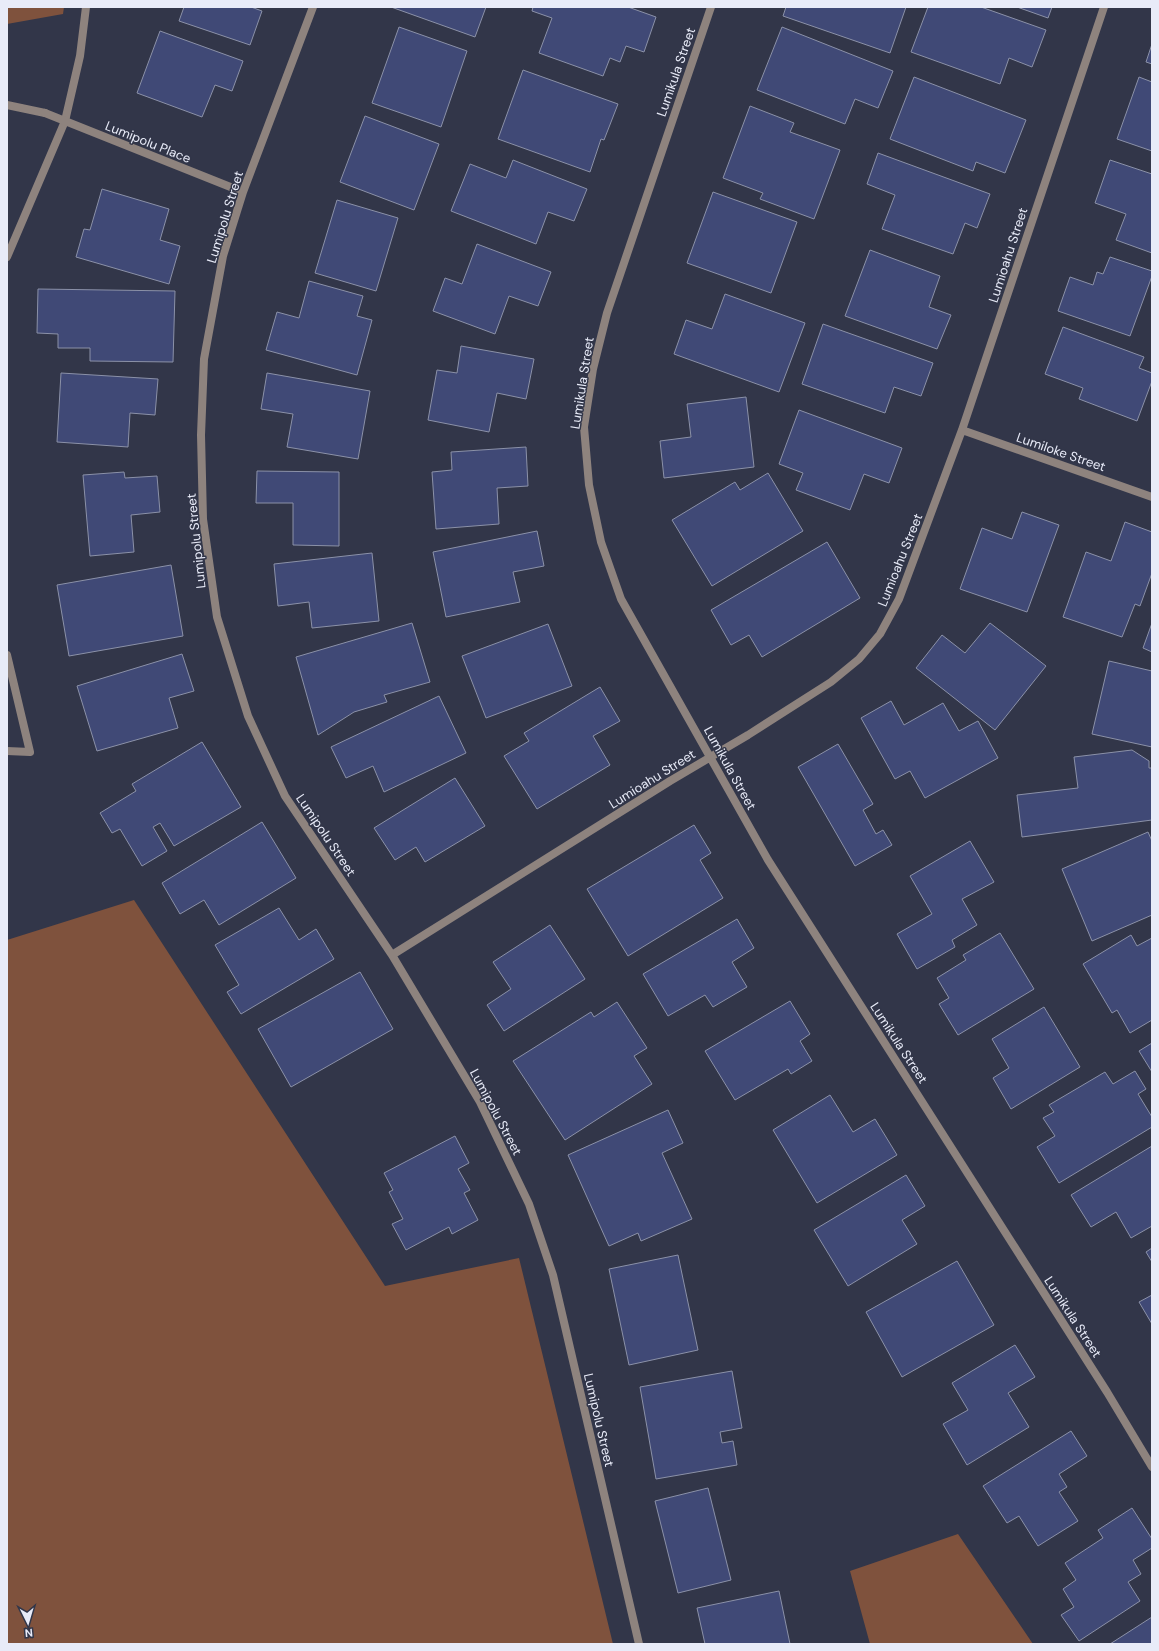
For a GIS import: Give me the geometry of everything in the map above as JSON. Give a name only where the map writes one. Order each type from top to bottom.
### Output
[{"type":"street","points":[[7,257],[65,121],[80,56],[86,7]]},
{"type":"street","name":"Lumipolu Street","points":[[313,7],[243,192],[223,256],[204,359],[201,435],[203,519],[217,617],[248,716],[285,796],[392,955],[480,1102],[529,1204],[553,1275],[639,1644]]},
{"type":"street","name":"Lumikula Street","points":[[711,7],[607,313],[593,369],[584,427],[589,485],[602,542],[621,599],[772,867],[1107,1392],[1152,1467]]},
{"type":"street","name":"Lumioahu Street","points":[[392,955],[831,682],[859,659],[880,634],[899,599],[962,430],[1104,7]]},
{"type":"street","name":"Lumipolu Place","points":[[7,105],[45,113],[243,192]]},
{"type":"street","name":"Lumiloke Street","points":[[962,430],[1152,497]]},
{"type":"street","points":[[7,655],[30,752],[7,751]]},
{"type":"shaded area","points":[[7,7],[64,7],[63,14],[7,24]]},
{"type":"shaded area","points":[[134,900],[385,1286],[519,1258],[613,1644],[7,1644],[7,940]]},
{"type":"shaded area","points":[[958,1534],[1033,1644],[870,1644],[850,1571]]},
{"type":"building","points":[[184,7],[251,7],[262,11],[250,45],[179,21]]},
{"type":"building","points":[[391,7],[486,7],[475,37]]},
{"type":"building","points":[[533,7],[628,7],[656,17],[644,52],[626,46],[620,62],[610,58],[603,76],[539,53],[552,18],[532,11]]},
{"type":"building","points":[[786,7],[906,7],[890,53],[783,16]]},
{"type":"building","points":[[928,7],[981,7],[1046,30],[1032,67],[1009,58],[1000,84],[911,52]]},
{"type":"building","points":[[1017,7],[1052,7],[1048,18]]},
{"type":"building","points":[[399,27],[467,51],[441,127],[372,103]]},
{"type":"building","points":[[782,27],[893,71],[878,108],[855,99],[845,124],[757,90]]},
{"type":"building","points":[[160,31],[243,61],[232,91],[215,85],[202,117],[137,93]]},
{"type":"building","points":[[1152,44],[1152,64],[1146,62]]},
{"type":"building","points":[[523,70],[618,104],[604,140],[601,139],[590,172],[498,139]]},
{"type":"building","points":[[914,77],[1026,120],[1005,173],[976,162],[973,171],[890,139]]},
{"type":"building","points":[[1139,77],[1152,82],[1152,151],[1117,139]]},
{"type":"building","points":[[750,106],[794,123],[790,132],[840,150],[814,219],[760,199],[763,193],[723,178]]},
{"type":"building","points":[[365,116],[439,144],[414,210],[340,182]]},
{"type":"building","points":[[878,153],[990,194],[977,228],[965,223],[953,254],[882,229],[895,195],[867,184]]},
{"type":"building","points":[[513,160],[587,189],[574,221],[548,212],[536,244],[451,211],[470,164],[506,178]]},
{"type":"building","points":[[1110,160],[1152,174],[1152,253],[1116,240],[1126,214],[1095,203]]},
{"type":"building","points":[[102,189],[169,209],[160,240],[180,246],[169,284],[76,257],[84,229],[90,230]]},
{"type":"building","points":[[713,192],[797,222],[771,293],[687,263]]},
{"type":"building","points":[[337,200],[398,218],[376,291],[315,273]]},
{"type":"building","points":[[477,244],[551,272],[538,306],[509,296],[495,334],[433,311],[445,278],[462,284]]},
{"type":"building","points":[[870,250],[940,276],[929,307],[951,315],[937,349],[845,316]]},
{"type":"building","points":[[1110,257],[1152,271],[1152,276],[1130,336],[1058,311],[1070,277],[1093,285],[1097,272],[1103,274]]},
{"type":"building","points":[[309,281],[363,296],[357,316],[372,320],[357,375],[266,350],[277,312],[299,318]]},
{"type":"building","points":[[38,289],[175,291],[173,362],[90,361],[90,348],[58,348],[58,334],[37,333]]},
{"type":"building","points":[[725,294],[805,323],[779,392],[674,354],[686,320],[712,329]]},
{"type":"building","points":[[823,324],[933,363],[921,396],[894,387],[885,413],[802,384]]},
{"type":"building","points":[[1063,327],[1144,357],[1139,368],[1152,373],[1152,381],[1137,421],[1079,399],[1083,388],[1045,374]]},
{"type":"building","points":[[461,346],[534,359],[526,399],[497,393],[489,432],[428,420],[437,370],[457,373]]},
{"type":"building","points":[[61,373],[158,379],[155,415],[130,413],[128,447],[57,442]]},
{"type":"building","points":[[267,373],[370,391],[358,459],[287,447],[293,414],[261,409]]},
{"type":"building","points":[[746,397],[754,467],[664,478],[660,441],[691,437],[687,404]]},
{"type":"building","points":[[799,410],[902,448],[889,483],[864,474],[850,510],[796,490],[803,473],[779,464]]},
{"type":"building","points":[[526,447],[528,486],[497,488],[499,524],[436,529],[432,472],[452,470],[451,452]]},
{"type":"building","points":[[257,471],[339,472],[339,546],[293,545],[293,503],[256,503]]},
{"type":"building","points":[[124,472],[125,478],[157,476],[160,512],[131,515],[134,552],[90,556],[83,475]]},
{"type":"building","points":[[768,473],[803,531],[712,586],[672,520],[735,482],[740,490]]},
{"type":"building","points":[[1022,512],[1059,525],[1027,612],[960,589],[982,528],[1012,539]]},
{"type":"building","points":[[1125,522],[1152,532],[1152,573],[1140,606],[1135,604],[1122,637],[1063,617],[1086,552],[1111,561]]},
{"type":"building","points":[[537,531],[544,566],[513,572],[520,602],[446,617],[433,552]]},
{"type":"building","points":[[827,542],[860,598],[762,657],[749,635],[731,645],[711,610]]},
{"type":"building","points":[[372,553],[379,621],[312,628],[309,602],[278,606],[274,564]]},
{"type":"building","points":[[171,565],[183,636],[69,656],[57,585]]},
{"type":"building","points":[[412,623],[430,682],[384,695],[387,702],[354,712],[318,735],[296,657]]},
{"type":"building","points":[[990,623],[1046,666],[995,730],[916,668],[942,635],[965,653]]},
{"type":"building","points":[[1152,623],[1152,652],[1143,648]]},
{"type":"building","points":[[548,624],[572,686],[486,718],[462,656]]},
{"type":"building","points":[[182,654],[194,691],[169,698],[178,728],[97,751],[77,686]]},
{"type":"building","points":[[1109,661],[1152,671],[1152,747],[1092,734]]},
{"type":"building","points":[[600,687],[620,721],[593,736],[610,765],[537,809],[504,756],[529,741],[524,733]]},
{"type":"building","points":[[439,696],[466,753],[384,792],[373,766],[346,778],[331,747]]},
{"type":"building","points":[[891,701],[904,725],[943,703],[959,731],[978,721],[998,758],[925,798],[910,771],[895,779],[861,718]]},
{"type":"building","points":[[202,742],[241,807],[174,846],[160,823],[153,827],[167,851],[142,866],[120,829],[112,833],[100,813],[136,791],[132,784]]},
{"type":"building","points":[[838,744],[873,804],[863,810],[876,834],[883,830],[892,845],[855,866],[798,767]]},
{"type":"building","points":[[1132,750],[1149,761],[1149,768],[1152,768],[1152,820],[1022,837],[1017,795],[1078,788],[1074,757]]},
{"type":"building","points":[[455,778],[485,826],[425,862],[416,847],[395,860],[374,828]]},
{"type":"building","points":[[262,822],[296,878],[219,925],[204,900],[180,914],[162,883]]},
{"type":"building","points":[[694,825],[711,853],[700,860],[723,898],[628,956],[587,889]]},
{"type":"building","points":[[1148,832],[1152,841],[1152,915],[1092,941],[1062,869]]},
{"type":"building","points":[[970,841],[994,882],[962,899],[977,925],[952,940],[955,947],[917,969],[897,934],[932,914],[910,876]]},
{"type":"building","points":[[279,908],[299,940],[316,929],[334,959],[241,1014],[227,992],[239,985],[215,945]]},
{"type":"building","points":[[737,919],[754,948],[732,962],[747,987],[713,1007],[705,995],[668,1016],[643,974]]},
{"type":"building","points":[[550,925],[585,979],[504,1031],[487,1005],[511,989],[493,962]]},
{"type":"building","points":[[1000,933],[1034,989],[958,1035],[939,1004],[949,998],[937,978],[966,960],[963,955]]},
{"type":"building","points":[[1131,935],[1137,946],[1152,938],[1152,1020],[1130,1033],[1117,1010],[1112,1013],[1083,964]]},
{"type":"building","points":[[360,972],[393,1029],[291,1087],[258,1029]]},
{"type":"building","points":[[790,1001],[810,1034],[800,1041],[812,1061],[791,1074],[788,1069],[735,1100],[705,1051]]},
{"type":"building","points":[[617,1002],[647,1048],[634,1056],[652,1084],[565,1140],[513,1061],[591,1012],[594,1017]]},
{"type":"building","points":[[1044,1007],[1080,1067],[1011,1109],[993,1078],[1009,1068],[992,1039]]},
{"type":"building","points":[[1152,1043],[1152,1072],[1139,1051]]},
{"type":"building","points":[[1135,1071],[1146,1089],[1138,1094],[1152,1117],[1152,1127],[1059,1183],[1037,1147],[1055,1136],[1043,1118],[1054,1112],[1049,1105],[1105,1072],[1113,1084]]},
{"type":"building","points":[[830,1095],[853,1132],[875,1119],[897,1155],[817,1203],[773,1130]]},
{"type":"building","points":[[668,1110],[683,1143],[662,1153],[692,1219],[641,1241],[638,1233],[609,1246],[568,1155]]},
{"type":"building","points":[[455,1136],[469,1163],[458,1169],[470,1190],[464,1193],[478,1220],[452,1234],[449,1227],[406,1250],[392,1224],[403,1219],[389,1192],[393,1190],[384,1173]]},
{"type":"building","points":[[1152,1146],[1152,1226],[1131,1238],[1116,1212],[1091,1227],[1071,1195]]},
{"type":"building","points":[[906,1175],[925,1206],[902,1220],[917,1244],[848,1286],[814,1230]]},
{"type":"building","points":[[1152,1248],[1152,1262],[1146,1252]]},
{"type":"building","points":[[678,1255],[698,1350],[629,1365],[609,1269]]},
{"type":"building","points":[[957,1261],[994,1325],[902,1377],[866,1312]]},
{"type":"building","points":[[1152,1295],[1152,1324],[1139,1302]]},
{"type":"building","points":[[1015,1345],[1035,1377],[1008,1393],[1029,1427],[967,1465],[943,1424],[968,1410],[952,1383]]},
{"type":"building","points":[[732,1371],[742,1428],[720,1432],[722,1443],[733,1441],[737,1465],[656,1479],[640,1387]]},
{"type":"building","points":[[1071,1431],[1087,1456],[1059,1474],[1067,1487],[1059,1492],[1078,1521],[1038,1546],[1019,1516],[1007,1523],[983,1486]]},
{"type":"building","points":[[708,1488],[731,1580],[678,1593],[655,1501]]},
{"type":"building","points":[[1132,1508],[1152,1539],[1152,1548],[1133,1560],[1141,1574],[1128,1582],[1140,1601],[1079,1641],[1061,1615],[1074,1607],[1063,1589],[1076,1580],[1065,1563],[1103,1538],[1098,1530]]},
{"type":"building","points":[[779,1591],[790,1644],[705,1644],[697,1608]]},
{"type":"building","points":[[1152,1617],[1152,1644],[1110,1644]]}]
